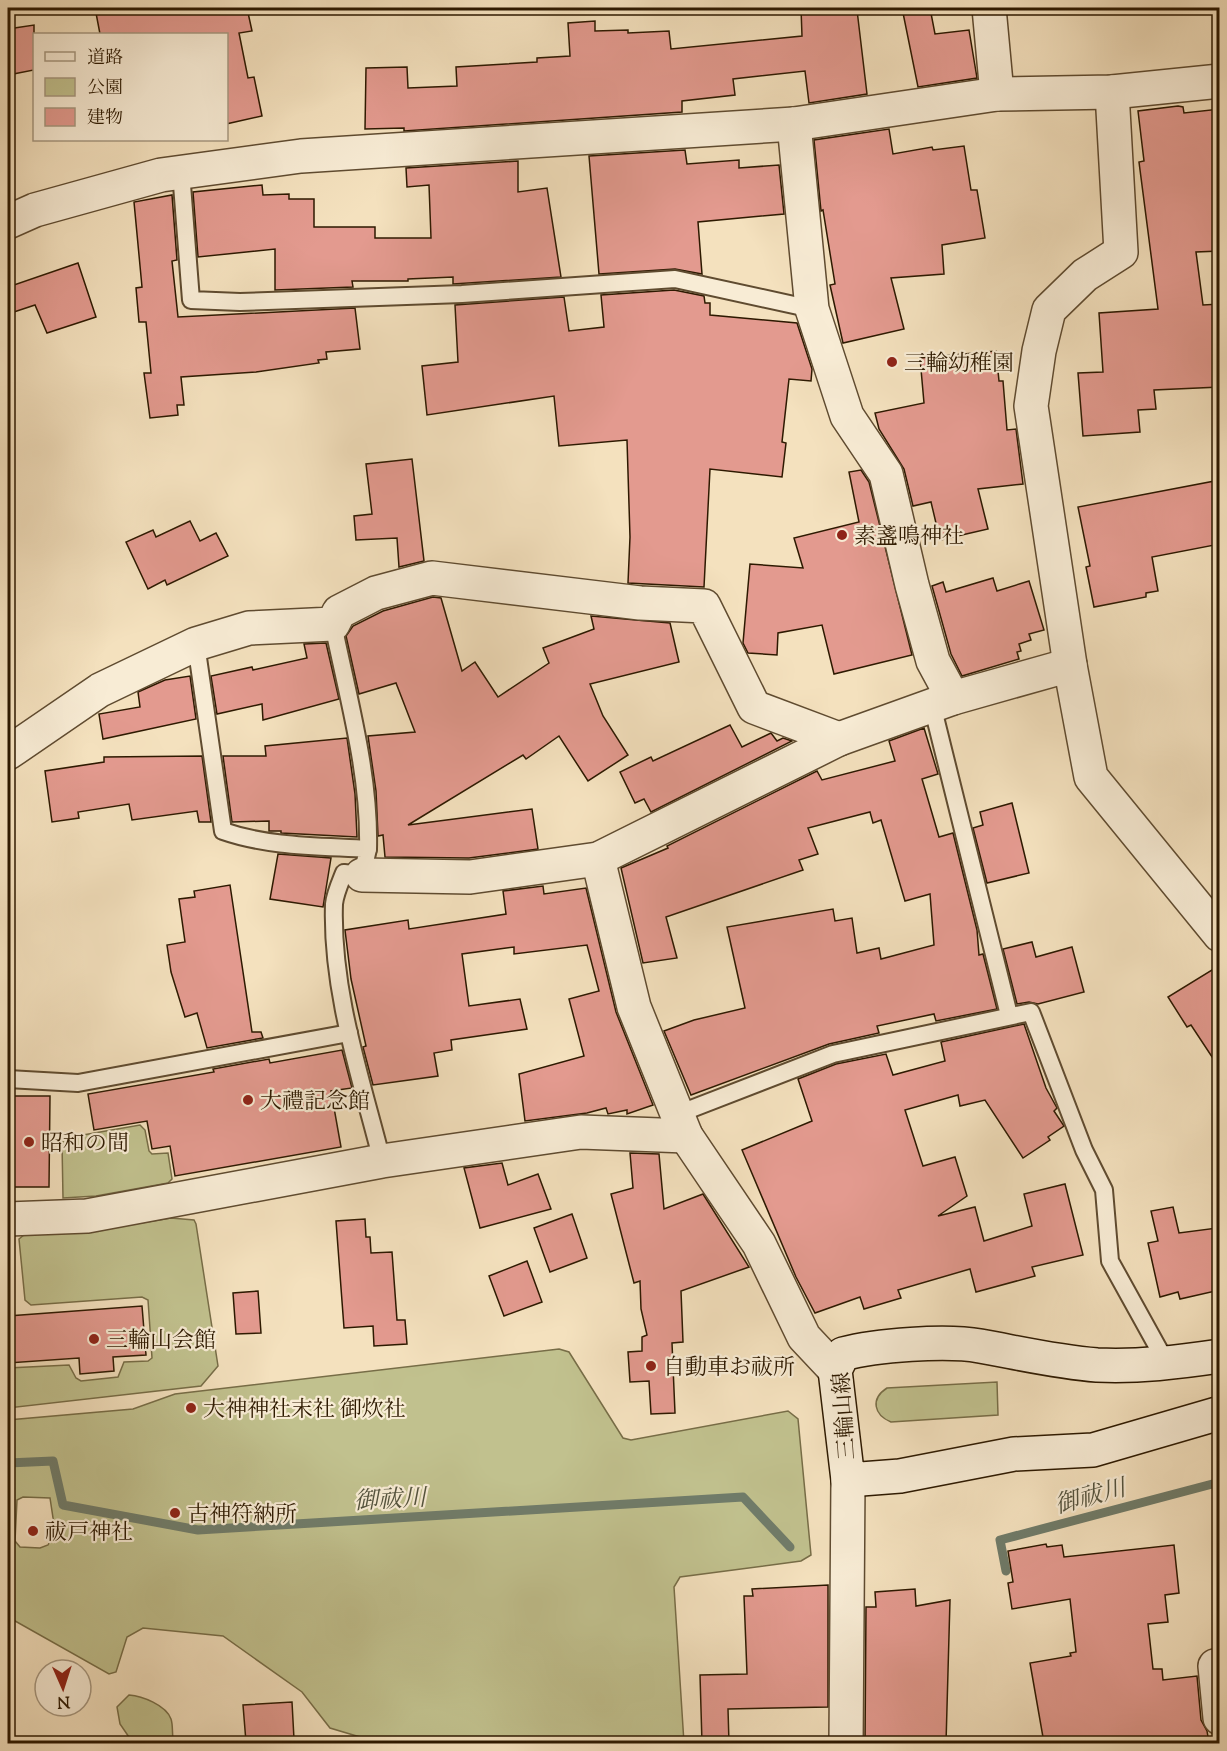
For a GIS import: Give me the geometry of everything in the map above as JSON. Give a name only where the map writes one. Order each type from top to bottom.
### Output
[{"type":"street","points":[[989,8],[997,94]]},
{"type":"street","points":[[8,222],[35,210],[181,172],[301,156],[794,124],[997,94],[1112,92],[1220,81]]},
{"type":"street","points":[[1112,92],[1121,252],[1085,275],[1049,310],[1039,351],[1031,406],[1070,665],[1090,777],[1220,935]]},
{"type":"street","points":[[794,124],[812,309],[847,416],[886,474],[942,701]]},
{"type":"street","points":[[8,753],[100,690],[196,644],[249,628],[333,624],[339,612],[376,593],[432,578],[640,603],[704,606],[754,707],[839,739]]},
{"type":"street","points":[[365,862],[470,877],[598,858],[839,739],[942,701],[1070,665]]},
{"type":"street","points":[[598,858],[634,1007],[682,1125],[759,1244],[804,1337],[836,1370]]},
{"type":"street","points":[[8,1219],[87,1216],[382,1161],[581,1132],[682,1125]]},
{"type":"street","name":"三輪山線","points":[[1220,1356],[1167,1364],[1097,1365],[1033,1357],[977,1346],[901,1346],[860,1349],[843,1354],[836,1370],[848,1480],[900,1476],[1014,1454],[1093,1450],[1220,1413]]},
{"type":"street","points":[[846,1743],[848,1480]]},
{"type":"street","points":[[1220,1665],[1215,1666],[1220,1718]]},
{"type":"lane","points":[[181,172],[191,300],[240,302],[462,294],[675,279],[812,309]]},
{"type":"lane","points":[[333,624],[369,819],[365,862]]},
{"type":"lane","points":[[196,644],[223,831],[243,838],[365,862]]},
{"type":"lane","points":[[942,701],[1009,1015]]},
{"type":"lane","points":[[365,862],[344,873],[334,902],[339,978],[349,1033],[382,1161]]},
{"type":"lane","points":[[682,1125],[832,1054],[1031,1012],[1084,1150],[1104,1190],[1110,1261],[1167,1364]]},
{"type":"lane","points":[[8,1079],[78,1083],[349,1033]]},
{"type":"green space","points":[[140,1125],[145,1130],[149,1151],[152,1154],[168,1153],[172,1179],[168,1183],[96,1196],[63,1198],[62,1143],[66,1138]]},
{"type":"green space","points":[[171,1218],[194,1220],[196,1224],[218,1366],[201,1386],[8,1408],[8,1368],[69,1365],[76,1378],[81,1381],[118,1377],[124,1362],[148,1361],[152,1358],[148,1300],[142,1297],[31,1305],[25,1300],[19,1239],[24,1235],[92,1231]]},
{"type":"green space","points":[[559,1349],[569,1352],[623,1438],[631,1440],[788,1411],[798,1419],[811,1555],[801,1561],[680,1577],[674,1587],[684,1743],[380,1743],[330,1728],[302,1692],[223,1636],[143,1628],[127,1637],[116,1672],[109,1674],[93,1665],[93,1658],[81,1658],[8,1617],[8,1420],[133,1409],[175,1394]],"holes":[[[23,1497],[50,1498],[55,1531],[48,1545],[40,1548],[20,1547],[15,1541],[17,1500]]]},
{"type":"green space","points":[[997,1382],[998,1415],[891,1422],[881,1415],[876,1406],[878,1397],[887,1388]]},
{"type":"green space","points":[[129,1695],[147,1699],[164,1709],[171,1719],[173,1738],[140,1742],[131,1740],[120,1724],[117,1707]]},
{"type":"building","points":[[128,8],[247,8],[252,31],[239,33],[248,78],[254,77],[262,116],[228,124],[228,33],[100,33],[96,13]]},
{"type":"building","points":[[801,8],[827,8],[828,13],[857,10],[867,94],[809,103],[805,71],[733,79],[735,95],[682,101],[682,112],[404,131],[404,128],[365,129],[366,68],[407,67],[408,88],[457,86],[456,67],[537,62],[537,58],[570,56],[568,23],[595,21],[595,31],[628,30],[628,33],[669,31],[671,49],[802,36]]},
{"type":"building","points":[[902,8],[930,8],[935,34],[969,30],[977,78],[918,87]]},
{"type":"building","points":[[34,25],[33,70],[8,75],[8,29]]},
{"type":"building","points":[[1183,107],[1184,113],[1220,109],[1220,251],[1196,252],[1203,305],[1220,304],[1220,387],[1154,390],[1156,409],[1138,410],[1140,432],[1083,436],[1078,373],[1103,372],[1099,313],[1158,309],[1139,162],[1144,161],[1138,111]]},
{"type":"building","points":[[889,129],[893,154],[932,147],[933,150],[964,146],[971,190],[977,190],[985,238],[942,245],[944,274],[891,278],[904,329],[843,343],[830,285],[835,284],[823,210],[821,211],[814,140]]},
{"type":"building","points":[[685,150],[687,164],[739,160],[739,168],[779,165],[784,214],[698,222],[702,274],[675,269],[599,274],[589,156]]},
{"type":"building","points":[[518,161],[518,192],[547,188],[561,277],[453,284],[453,277],[408,279],[408,281],[352,281],[353,287],[275,290],[275,249],[198,257],[193,192],[262,185],[263,195],[289,194],[289,199],[314,199],[314,227],[375,227],[375,238],[431,238],[429,185],[407,187],[406,168]]},
{"type":"building","points":[[172,195],[177,260],[172,261],[178,317],[355,308],[360,349],[326,352],[327,359],[318,360],[319,363],[256,372],[181,377],[184,405],[177,405],[178,415],[150,418],[144,373],[151,373],[146,322],[139,322],[136,288],[142,287],[134,202]]},
{"type":"building","points":[[78,263],[96,317],[47,333],[35,305],[8,314],[8,287]]},
{"type":"building","points":[[674,290],[704,296],[705,303],[710,303],[710,315],[797,323],[812,369],[811,381],[789,379],[782,442],[786,443],[782,477],[710,469],[704,587],[628,583],[630,537],[627,440],[559,446],[554,396],[427,415],[422,366],[458,362],[455,305],[564,297],[569,331],[604,327],[601,295]]},
{"type":"building","points":[[996,351],[999,381],[1003,381],[1007,430],[1016,429],[1023,484],[978,489],[988,529],[940,540],[931,502],[913,506],[904,469],[879,429],[875,413],[924,403],[920,358]]},
{"type":"building","points":[[412,459],[424,561],[399,567],[397,538],[356,540],[354,516],[372,514],[366,464]]},
{"type":"building","points":[[861,470],[869,482],[912,655],[834,674],[822,625],[778,633],[777,655],[748,653],[743,643],[750,564],[803,568],[794,538],[859,522],[849,472]]},
{"type":"building","points":[[1220,480],[1220,544],[1152,557],[1158,591],[1146,593],[1146,597],[1094,607],[1086,567],[1090,566],[1078,507]]},
{"type":"building","points":[[190,521],[200,541],[216,533],[228,556],[167,585],[165,580],[148,589],[126,542],[153,530],[156,537]]},
{"type":"building","points":[[993,578],[997,591],[1029,581],[1044,630],[1029,634],[1031,640],[1019,644],[1021,651],[1017,652],[1019,659],[962,676],[951,654],[932,586],[943,582],[946,592]]},
{"type":"building","points":[[433,597],[441,598],[462,671],[475,662],[498,697],[549,663],[543,648],[594,629],[591,616],[670,623],[679,662],[590,684],[603,716],[628,755],[588,781],[559,736],[526,759],[523,755],[408,825],[532,809],[538,849],[469,858],[385,857],[383,835],[378,836],[376,791],[368,736],[415,732],[396,683],[359,694],[346,636],[353,626],[383,611]]},
{"type":"building","points":[[326,643],[339,699],[263,720],[262,704],[217,714],[211,676],[252,667],[253,670],[307,658],[304,644]]},
{"type":"building","points":[[190,676],[196,719],[103,739],[99,714],[140,707],[138,692],[165,680]]},
{"type":"building","points":[[730,725],[742,747],[771,733],[777,741],[783,738],[792,741],[651,812],[644,799],[635,803],[620,772],[651,757],[653,761]]},
{"type":"building","points":[[924,728],[938,774],[922,779],[939,837],[953,833],[977,930],[979,955],[983,954],[997,1009],[936,1021],[934,1014],[877,1026],[879,1033],[829,1044],[691,1095],[664,1031],[694,1020],[745,1008],[727,927],[833,909],[835,921],[852,918],[857,953],[879,948],[881,959],[934,945],[930,894],[905,901],[881,820],[873,823],[870,812],[808,828],[818,854],[799,860],[803,870],[666,917],[677,958],[643,963],[621,868],[668,848],[667,846],[817,771],[822,780],[895,761],[889,741]]},
{"type":"building","points":[[347,738],[355,794],[357,837],[269,831],[269,821],[232,822],[223,756],[266,756],[265,746]]},
{"type":"building","points":[[202,756],[211,822],[199,822],[197,811],[132,820],[129,804],[78,812],[79,818],[52,822],[45,771],[104,762],[104,757]]},
{"type":"building","points":[[1012,803],[1029,873],[987,883],[973,828],[983,825],[980,812]]},
{"type":"building","points":[[278,854],[331,858],[323,907],[270,899]]},
{"type":"building","points":[[230,885],[252,1032],[261,1032],[263,1038],[207,1048],[197,1013],[185,1017],[171,972],[167,945],[185,942],[179,899],[195,897],[194,891]]},
{"type":"building","points":[[543,886],[544,894],[586,888],[616,1012],[653,1105],[627,1114],[627,1110],[608,1114],[606,1108],[587,1113],[525,1121],[519,1074],[584,1056],[569,999],[599,991],[587,945],[514,954],[514,947],[462,954],[469,1006],[520,999],[527,1029],[451,1040],[452,1050],[434,1053],[438,1076],[373,1085],[363,1047],[366,1046],[351,979],[345,930],[408,920],[409,929],[506,914],[503,891]]},
{"type":"building","points":[[1032,942],[1036,957],[1072,947],[1084,992],[1038,1004],[1029,1002],[1017,1004],[1003,949]]},
{"type":"building","points":[[1220,965],[1220,1069],[1191,1025],[1187,1027],[1168,997]]},
{"type":"building","points":[[1024,1024],[1046,1088],[1057,1108],[1054,1111],[1064,1126],[1048,1137],[1050,1140],[1023,1158],[985,1100],[960,1106],[958,1095],[905,1110],[923,1166],[955,1157],[967,1196],[938,1216],[975,1207],[984,1241],[1032,1226],[1024,1194],[1065,1184],[1083,1255],[1032,1267],[1035,1276],[976,1292],[970,1269],[898,1290],[901,1298],[864,1309],[860,1297],[815,1313],[796,1277],[742,1150],[812,1121],[798,1079],[836,1064],[886,1054],[893,1075],[945,1061],[941,1042]]},
{"type":"building","name":"大禮記念館","points":[[342,1050],[352,1088],[331,1091],[341,1147],[175,1176],[170,1146],[152,1149],[147,1121],[94,1130],[88,1094],[214,1072],[213,1069],[269,1059],[270,1063]]},
{"type":"building","name":"昭和の間","points":[[8,1096],[50,1096],[49,1187],[8,1187]]},
{"type":"building","points":[[630,1153],[659,1154],[664,1209],[703,1194],[749,1267],[681,1291],[683,1342],[672,1343],[675,1413],[651,1414],[649,1381],[630,1382],[628,1352],[642,1351],[642,1337],[647,1335],[641,1309],[640,1281],[634,1283],[611,1194],[633,1188]]},
{"type":"building","points":[[502,1163],[508,1185],[538,1174],[551,1209],[480,1228],[464,1168]]},
{"type":"building","points":[[1173,1207],[1179,1233],[1217,1228],[1220,1290],[1180,1299],[1178,1292],[1160,1297],[1148,1243],[1158,1241],[1151,1211]]},
{"type":"building","points":[[572,1214],[587,1258],[550,1272],[534,1228]]},
{"type":"building","points":[[365,1219],[366,1237],[370,1237],[371,1253],[392,1252],[397,1320],[405,1320],[407,1344],[374,1346],[373,1326],[344,1328],[336,1221]]},
{"type":"building","points":[[527,1261],[542,1302],[504,1316],[489,1276]]},
{"type":"building","points":[[258,1291],[261,1333],[236,1334],[233,1293]]},
{"type":"building","name":"三輪山会館","points":[[142,1306],[146,1355],[113,1357],[114,1371],[80,1374],[79,1358],[8,1363],[8,1316]]},
{"type":"building","points":[[1046,1544],[1047,1547],[1062,1545],[1064,1557],[1174,1545],[1179,1593],[1165,1595],[1168,1622],[1148,1624],[1153,1669],[1162,1669],[1163,1680],[1197,1676],[1201,1720],[1207,1731],[1209,1743],[1044,1743],[1030,1663],[1071,1656],[1070,1653],[1076,1652],[1070,1599],[1012,1609],[1008,1583],[1013,1582],[1008,1551]]},
{"type":"building","points":[[828,1585],[828,1707],[728,1709],[729,1743],[702,1743],[700,1675],[747,1674],[744,1596],[753,1596],[752,1589]]},
{"type":"building","points":[[915,1589],[916,1606],[950,1600],[946,1743],[865,1743],[866,1607],[876,1607],[875,1592]]},
{"type":"building","points":[[292,1702],[294,1739],[246,1742],[243,1705]]},
{"type":"waterway","name":"御祓川","points":[[8,1463],[53,1461],[63,1505],[198,1530],[743,1497],[790,1547]]},
{"type":"waterway","name":"御祓川","points":[[1006,1571],[1000,1540],[1220,1482]]},
{"type":"place","name":"三輪幼稚園","points":[[892,362]]},
{"type":"place","name":"素盞鳴神社","points":[[842,535]]},
{"type":"place","name":"大禮記念館","points":[[248,1100]]},
{"type":"place","name":"昭和の間","points":[[29,1142]]},
{"type":"place","name":"三輪山会館","points":[[94,1339]]},
{"type":"place","name":"自動車お祓所","points":[[651,1366]]},
{"type":"place","name":"大神神社末社 御炊社","points":[[191,1408]]},
{"type":"place","name":"古神符納所","points":[[175,1513]]},
{"type":"place","name":"祓戸神社","points":[[33,1531]]}]
